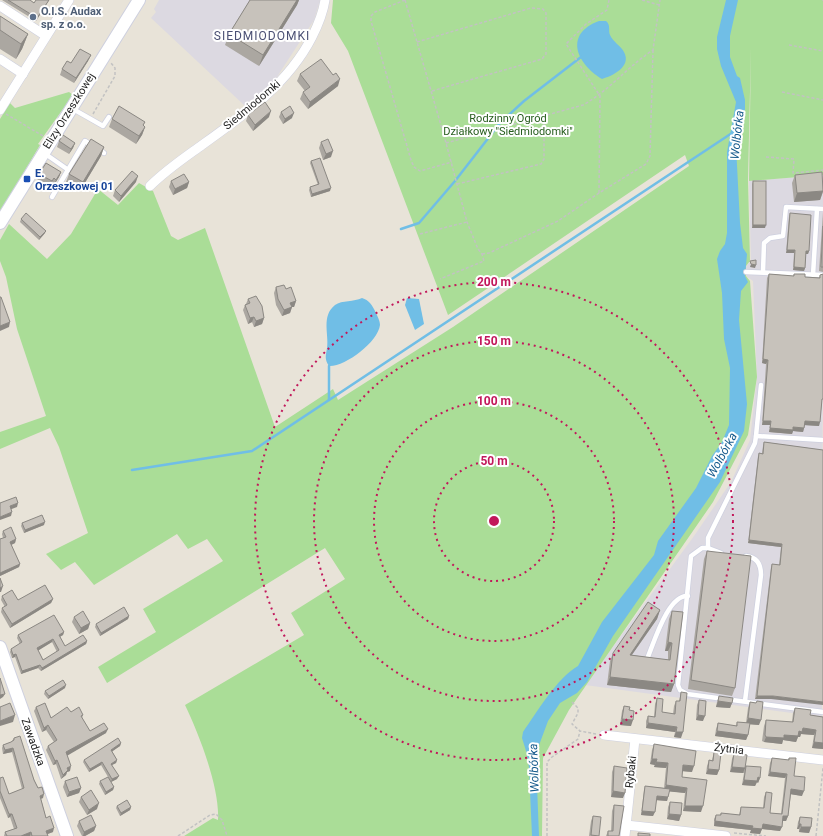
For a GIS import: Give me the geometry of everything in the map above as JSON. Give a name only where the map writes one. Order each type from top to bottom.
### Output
[{"type":"street","points":[[0,110],[69,0]]},
{"type":"street","name":"Siedmiodomki","points":[[150,186],[162,173],[229,125],[276,86],[306,47],[320,21],[325,0]]},
{"type":"street","name":"Elizy Orzeszkowej","points":[[0,223],[137,1]]},
{"type":"street","points":[[0,6],[46,36]]},
{"type":"street","points":[[0,59],[23,74]]},
{"type":"street","name":"Zawadzka","points":[[0,647],[67,836]]},
{"type":"street","points":[[604,735],[635,738]]},
{"type":"street","name":"Żytnia","points":[[635,738],[823,760]]},
{"type":"street","name":"Rybaki","points":[[624,836],[635,738]]},
{"type":"street","points":[[626,825],[726,834]]},
{"type":"lane","points":[[72,108],[103,126],[109,117]]},
{"type":"lane","points":[[52,197],[67,169],[85,141],[104,153]]},
{"type":"lane","points":[[43,153],[67,169]]},
{"type":"lane","points":[[763,272],[764,243],[770,238],[783,236],[786,207],[823,209]]},
{"type":"lane","points":[[813,275],[817,208]]},
{"type":"lane","points":[[746,272],[823,275]]},
{"type":"lane","points":[[708,548],[708,538],[755,443],[761,385]]},
{"type":"lane","points":[[756,436],[816,441],[823,440]]},
{"type":"lane","points":[[726,554],[718,553],[708,548],[702,548],[691,556],[678,685],[680,690],[687,694],[823,712]]},
{"type":"lane","points":[[741,555],[754,558],[761,568],[745,701]]},
{"type":"lane","points":[[647,659],[665,614],[678,598],[684,595],[688,596]]},
{"type":"path","points":[[440,279],[484,261],[467,222],[452,162],[405,0],[376,12],[371,16],[371,21],[398,116],[414,167],[420,171],[452,162]]},
{"type":"path","points":[[599,193],[600,96],[566,44],[586,24],[607,10],[609,0]]},
{"type":"path","points":[[642,0],[659,4]]},
{"type":"path","points":[[482,254],[489,253],[558,221],[599,193],[646,164],[650,156],[653,50],[660,0]]},
{"type":"path","points":[[417,42],[530,8],[538,7],[543,9],[546,13],[546,54],[542,59],[432,91]]},
{"type":"path","points":[[789,45],[823,51]]},
{"type":"path","points":[[446,143],[583,105],[600,96],[653,50]]},
{"type":"path","points":[[85,116],[94,114],[115,76],[115,68],[104,56]]},
{"type":"path","points":[[782,92],[823,100]]},
{"type":"path","points":[[0,110],[44,136]]},
{"type":"path","points":[[457,184],[541,164],[544,159],[544,115]]},
{"type":"path","points":[[766,157],[794,159],[793,173],[823,170]]},
{"type":"path","points":[[420,234],[467,222]]},
{"type":"path","points":[[572,702],[578,708],[578,714],[572,724],[580,732],[604,735]]},
{"type":"path","points":[[547,836],[547,762],[578,739],[580,732]]},
{"type":"path","points":[[816,836],[823,768]]},
{"type":"path","points":[[178,836],[210,815],[216,814],[222,820],[226,836]]},
{"type":"path","points":[[726,834],[766,836]]},
{"type":"shaded area","points":[[159,0],[320,0],[314,20],[273,83],[245,106],[151,18],[156,12],[154,9]]},
{"type":"shaded area","points":[[823,175],[822,717],[585,685],[694,536],[731,482],[750,440],[757,377],[753,281],[746,276],[746,266],[751,261],[749,181]]},
{"type":"green space","name":"Rodzinny Ogród Działkowy \"Siedmiodomki\"","points":[[333,0],[823,0],[823,175],[749,181],[751,47],[748,180],[750,261],[746,266],[746,276],[750,281],[757,377],[748,435],[713,502],[569,710],[543,758],[542,836],[184,836],[213,818],[218,820],[216,793],[208,761],[185,705],[304,635],[291,613],[345,579],[325,548],[107,683],[98,667],[156,632],[143,609],[223,561],[207,539],[188,549],[177,534],[94,585],[75,562],[61,570],[46,554],[88,533],[59,447],[50,428],[0,449],[0,432],[46,416],[17,329],[6,277],[0,261],[0,240],[9,224],[47,259],[71,234],[98,189],[118,205],[139,183],[153,191],[171,236],[178,240],[205,228],[275,427],[333,389],[338,400],[453,327],[689,166],[685,155],[448,315],[348,51],[331,23]]},
{"type":"green space","points":[[69,92],[73,95],[38,144],[40,145],[0,213],[0,119],[10,103],[15,108]]},
{"type":"water","name":"Wolbórka","points":[[726,0],[738,0],[730,36],[730,57],[737,76],[740,78],[745,100],[745,109],[736,146],[740,223],[743,248],[747,254],[745,276],[748,282],[741,291],[739,320],[747,404],[744,431],[720,482],[613,636],[587,682],[577,693],[560,703],[548,721],[538,748],[536,759],[539,836],[532,836],[529,768],[527,754],[522,738],[523,732],[555,687],[570,671],[578,666],[602,622],[654,555],[658,541],[696,488],[712,456],[722,442],[729,425],[730,368],[724,339],[722,293],[717,259],[725,244],[727,233],[727,152],[736,102],[721,66],[717,49],[717,37]]},
{"type":"water","points":[[599,21],[606,21],[608,23],[610,35],[623,50],[626,57],[620,70],[611,76],[602,79],[586,65],[580,57],[578,49],[578,41],[581,33]]},
{"type":"water","points":[[362,298],[370,303],[375,311],[380,323],[378,332],[367,346],[352,358],[336,365],[329,366],[326,361],[326,325],[328,314],[338,303]]},
{"type":"water","points":[[407,298],[419,299],[424,324],[415,330],[405,305]]},
{"type":"building","points":[[8,0],[30,0],[34,3],[36,0],[49,0],[37,18]]},
{"type":"building","points":[[250,0],[297,0],[263,55],[229,34]]},
{"type":"building","points":[[0,16],[28,34],[21,44],[0,30]]},
{"type":"building","points":[[80,49],[91,55],[76,78],[62,69],[67,61],[71,63]]},
{"type":"building","points":[[321,59],[333,75],[336,73],[340,79],[310,102],[303,92],[310,87],[300,74]]},
{"type":"building","points":[[265,102],[271,111],[255,125],[248,115]]},
{"type":"building","points":[[119,106],[145,122],[143,125],[145,127],[139,136],[112,119]]},
{"type":"building","points":[[290,106],[294,113],[285,119],[281,112]]},
{"type":"building","points":[[63,135],[75,143],[71,149],[59,141]]},
{"type":"building","points":[[91,139],[104,147],[83,182],[69,174]]},
{"type":"building","points":[[328,139],[333,151],[326,154],[321,142]]},
{"type":"building","points":[[320,158],[331,188],[312,194],[310,187],[319,184],[311,161]]},
{"type":"building","points":[[46,163],[61,172],[56,180],[54,178],[52,181],[39,174]]},
{"type":"building","points":[[132,171],[138,176],[121,196],[115,190]]},
{"type":"building","points":[[822,172],[823,191],[797,193],[795,175]]},
{"type":"building","points":[[184,174],[189,182],[175,189],[171,181]]},
{"type":"building","points":[[753,181],[766,181],[766,225],[753,225]]},
{"type":"building","points":[[26,213],[46,231],[40,237],[21,219]]},
{"type":"building","points":[[790,213],[811,215],[809,251],[806,251],[805,268],[794,267],[795,250],[787,250]]},
{"type":"building","points":[[823,226],[823,267],[821,267]]},
{"type":"building","points":[[756,260],[756,265],[751,264],[750,261]]},
{"type":"building","points":[[769,274],[794,276],[794,274],[805,274],[805,277],[820,278],[820,275],[823,274],[823,399],[820,422],[805,421],[804,428],[793,427],[793,430],[770,428],[771,421],[763,421],[768,360],[763,359]]},
{"type":"building","points":[[284,285],[286,289],[291,287],[296,301],[290,303],[292,307],[284,310],[278,299],[276,287]]},
{"type":"building","points":[[256,296],[262,306],[264,318],[256,321],[254,317],[250,318],[245,305],[250,303],[248,299]]},
{"type":"building","points":[[0,297],[10,322],[0,326]]},
{"type":"building","points":[[764,442],[823,450],[823,702],[773,696],[757,696],[772,564],[780,565],[782,544],[749,540],[759,453],[763,454]]},
{"type":"building","points":[[16,497],[18,503],[10,506],[12,512],[0,517],[0,503]]},
{"type":"building","points":[[42,515],[45,522],[25,530],[22,523]]},
{"type":"building","points":[[11,527],[16,539],[10,542],[20,564],[0,573],[0,539],[6,537],[3,531]]},
{"type":"building","points":[[707,551],[751,556],[735,688],[691,680]]},
{"type":"building","points":[[0,578],[3,586],[0,588]]},
{"type":"building","points":[[45,585],[53,599],[12,624],[2,608],[7,605],[2,596],[12,590],[18,600]]},
{"type":"building","points":[[648,602],[660,610],[630,655],[670,660],[672,643],[668,642],[672,611],[683,612],[674,684],[610,677],[613,653]]},
{"type":"building","points":[[124,607],[129,616],[101,633],[96,624]]},
{"type":"building","points":[[83,611],[90,623],[81,628],[74,617]]},
{"type":"building","points":[[54,615],[64,632],[59,635],[65,646],[83,635],[87,641],[42,668],[40,665],[22,671],[16,654],[13,655],[11,649],[22,642],[18,635]],"holes":[[[53,639],[59,650],[43,660],[37,648]]]},
{"type":"building","points":[[0,678],[5,694],[0,695]]},
{"type":"building","points":[[63,680],[66,685],[49,696],[45,691]]},
{"type":"building","points":[[681,692],[687,693],[683,732],[676,732],[677,727],[648,723],[648,716],[655,717],[657,698],[663,699],[662,712],[675,714],[676,701],[680,701]]},
{"type":"building","points":[[719,696],[733,698],[732,703],[718,701]]},
{"type":"building","points":[[699,700],[706,701],[705,716],[698,715]]},
{"type":"building","points":[[757,701],[763,702],[761,720],[748,718],[750,702],[756,703]]},
{"type":"building","points":[[10,703],[15,715],[0,721],[0,707]]},
{"type":"building","points":[[45,703],[51,718],[67,707],[71,712],[79,707],[83,715],[81,716],[90,731],[104,723],[108,729],[66,752],[71,766],[67,768],[68,770],[63,775],[57,760],[55,761],[48,746],[57,740],[48,725],[44,728],[36,707]]},
{"type":"building","points":[[624,706],[630,707],[629,710],[634,711],[633,720],[622,719]]},
{"type":"building","points":[[795,708],[811,710],[810,715],[823,717],[823,743],[814,742],[816,730],[803,728],[802,732],[799,731],[798,736],[784,735],[784,738],[766,737],[766,720],[793,722]]},
{"type":"building","points":[[737,722],[750,723],[748,735],[717,731],[718,723],[737,726]]},
{"type":"building","points":[[20,736],[34,780],[38,788],[42,787],[44,794],[40,796],[46,818],[50,816],[54,828],[46,831],[48,836],[32,836],[31,832],[21,836],[7,836],[5,832],[17,828],[12,814],[9,814],[0,791],[0,778],[3,777],[9,794],[24,788],[13,748],[5,750],[3,745]]},
{"type":"building","points":[[118,738],[121,743],[111,750],[117,760],[111,764],[119,776],[112,779],[102,762],[90,769],[84,760]]},
{"type":"building","points":[[654,744],[696,751],[694,766],[683,765],[682,777],[707,780],[703,806],[685,806],[687,788],[666,785],[668,763],[656,762],[657,759],[652,759]]},
{"type":"building","points":[[714,752],[721,753],[719,770],[708,769],[709,760],[713,761]]},
{"type":"building","points":[[734,753],[747,755],[745,768],[732,767]]},
{"type":"building","points":[[772,758],[789,760],[789,758],[796,758],[794,776],[805,777],[804,791],[791,789],[788,816],[783,816],[782,827],[763,824],[762,829],[752,828],[753,826],[715,821],[716,815],[721,815],[721,813],[740,815],[741,807],[764,808],[766,792],[772,793],[770,813],[782,814],[787,774],[770,772]]},
{"type":"building","points":[[614,766],[627,768],[625,793],[613,791]]},
{"type":"building","points":[[746,766],[761,767],[760,778],[758,777],[757,781],[744,780]]},
{"type":"building","points":[[77,777],[81,788],[69,792],[65,781]]},
{"type":"building","points":[[108,777],[114,787],[106,792],[100,781]]},
{"type":"building","points":[[645,786],[670,789],[668,797],[657,796],[655,812],[642,811]]},
{"type":"building","points":[[91,790],[99,803],[89,810],[81,797]]},
{"type":"building","points":[[127,800],[131,807],[121,813],[117,806]]},
{"type":"building","points":[[670,802],[682,803],[681,815],[669,814]]},
{"type":"building","points":[[614,805],[624,806],[619,836],[608,836],[608,831],[613,831]]},
{"type":"building","points":[[91,815],[96,826],[84,832],[79,821]]},
{"type":"building","points":[[593,816],[601,817],[599,836],[591,835]]},
{"type":"building","points":[[800,817],[812,818],[811,827],[801,827],[801,824],[799,824]]},
{"type":"building","points":[[638,833],[650,834],[650,836],[638,836]]},
{"type":"waterway","points":[[401,229],[419,223],[455,181],[500,123],[524,101],[581,57]]},
{"type":"waterway","name":"Wolbórka","points":[[132,470],[252,451],[732,133]]},
{"type":"waterway","points":[[329,366],[329,400]]},
{"type":"place","name":"O.I.S. Audax sp. z o.o.","points":[[33,17]]},
{"type":"place","name":"E. Orzeszkowej 01","points":[[27,179]]},
{"type":"district","name":"SIEDMIODOMKI","points":[[262,36]]}]
